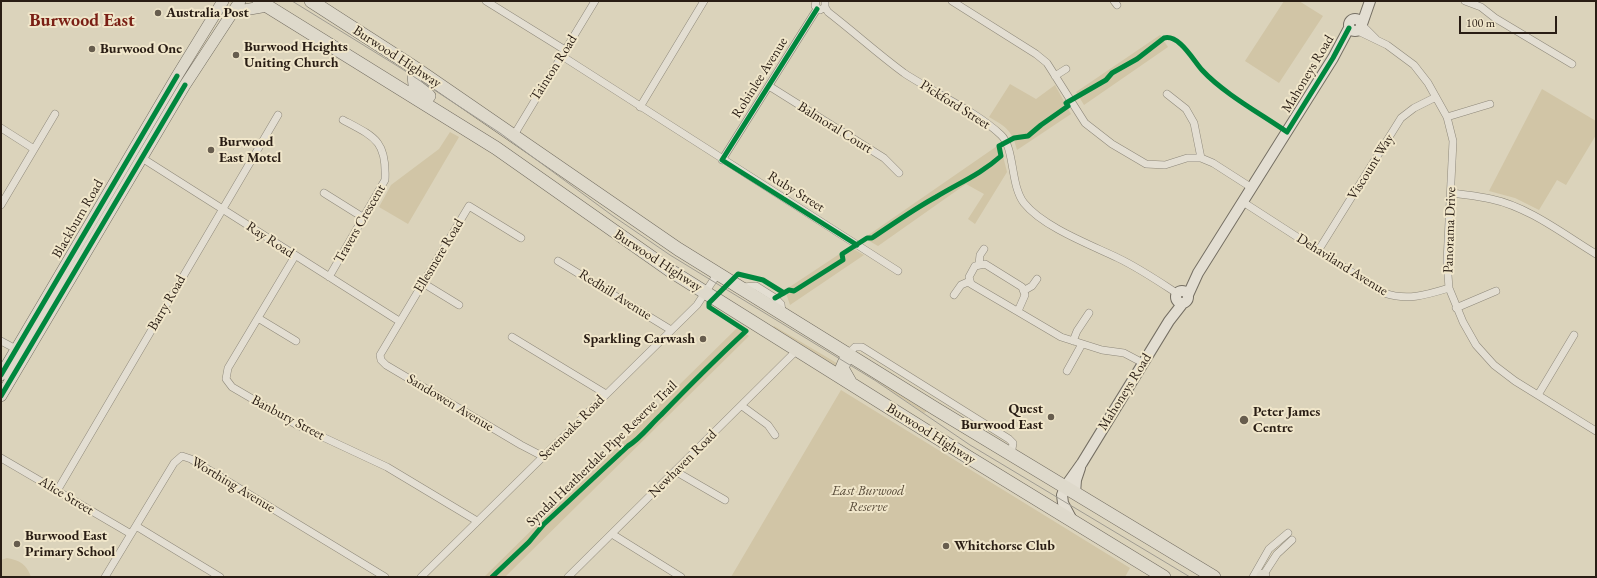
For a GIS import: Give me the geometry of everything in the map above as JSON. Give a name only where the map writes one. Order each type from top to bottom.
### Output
[{"type":"highway","name":"Burwood Highway","points":[[311,1],[418,70],[678,249],[742,287],[1011,455],[1217,577]]},
{"type":"highway","name":"Burwood Highway","points":[[263,3],[514,160],[647,255],[851,384],[1164,577]]},
{"type":"highway","points":[[418,70],[414,78],[415,86],[438,102],[452,120]]},
{"type":"highway","points":[[848,354],[842,368],[851,384]]},
{"type":"main road","name":"Blackburn Road","points":[[1,375],[21,352],[142,158],[185,85],[240,1]]},
{"type":"main road","name":"Mahoneys Road","points":[[1070,490],[1082,463],[1169,321],[1181,296],[1198,273],[1333,58],[1357,26],[1369,1]]},
{"type":"main road","points":[[233,12],[263,3]]},
{"type":"main road","name":"Blackburn Road","points":[[1,396],[21,352],[132,152],[220,4]]},
{"type":"main road","points":[[132,152],[142,158]]},
{"type":"main road","points":[[1070,490],[1062,495],[1063,503],[1073,522]]},
{"type":"street","name":"Ruby Street","points":[[486,1],[564,53],[640,107],[898,271]]},
{"type":"street","name":"Tainton Road","points":[[514,135],[595,1]]},
{"type":"street","points":[[640,107],[704,1]]},
{"type":"street","points":[[816,1],[815,6],[817,9],[823,10],[825,4]]},
{"type":"street","points":[[952,1],[1036,54],[1046,63],[1085,123],[1112,144],[1146,164],[1164,165],[1187,158],[1201,158],[1213,163],[1252,188]]},
{"type":"street","points":[[1466,1],[1482,4],[1495,18],[1572,64]]},
{"type":"street","name":"Pickford Street","points":[[825,4],[828,12],[904,72],[1002,135],[1007,142],[1014,181],[1024,202],[1041,217],[1075,238],[1119,258],[1181,296]]},
{"type":"street","name":"Robinlee Avenue","points":[[722,160],[817,9]]},
{"type":"street","name":"Panorama Drive","points":[[1357,26],[1414,65],[1421,73],[1447,117],[1453,141],[1452,193],[1447,262],[1449,288],[1456,308],[1476,345],[1494,365],[1515,382],[1596,431]]},
{"type":"street","points":[[1055,76],[1066,69]]},
{"type":"street","name":"Balmoral Court","points":[[768,86],[884,158],[899,173]]},
{"type":"street","points":[[1167,94],[1186,110],[1194,123],[1201,158]]},
{"type":"street","name":"Viscount Way","points":[[1318,251],[1401,118],[1414,108],[1436,97]]},
{"type":"street","points":[[1447,117],[1490,104]]},
{"type":"street","points":[[1,205],[55,114]]},
{"type":"street","name":"Barry Road","points":[[57,491],[278,115]]},
{"type":"street","name":"Travers Crescent","points":[[329,277],[385,180],[386,166],[382,146],[368,133],[343,120]]},
{"type":"street","points":[[1,128],[34,149]]},
{"type":"street","name":"Ray Road","points":[[142,158],[295,256],[400,320]]},
{"type":"street","points":[[324,193],[364,218]]},
{"type":"street","points":[[1452,193],[1492,199],[1515,207],[1540,219],[1596,254]]},
{"type":"street","name":"Dehaviland Avenue","points":[[1243,202],[1375,288],[1395,296],[1418,297],[1449,288]]},
{"type":"street","name":"Ellesmere Road","points":[[381,360],[380,355],[383,348],[469,206],[521,238]]},
{"type":"street","points":[[970,281],[971,271],[979,264],[980,255],[984,249]]},
{"type":"street","name":"Banbury Street","points":[[295,256],[228,368],[226,379],[232,387],[297,425],[387,467],[476,522]]},
{"type":"street","name":"Redhill Avenue","points":[[558,261],[671,330]]},
{"type":"street","points":[[979,264],[990,266],[1025,290]]},
{"type":"street","name":"Sevenoaks Road","points":[[421,577],[699,302],[718,274]]},
{"type":"street","points":[[1025,290],[1032,286],[1036,279]]},
{"type":"street","points":[[954,295],[961,285],[970,281]]},
{"type":"street","points":[[970,281],[976,287],[1051,331],[1082,344],[1102,350],[1124,353],[1143,363]]},
{"type":"street","points":[[423,283],[459,305]]},
{"type":"street","points":[[1018,311],[1025,295],[1025,290]]},
{"type":"street","points":[[1456,308],[1496,290]]},
{"type":"street","points":[[1073,341],[1077,331],[1089,313]]},
{"type":"street","points":[[258,318],[296,341]]},
{"type":"street","points":[[1538,395],[1574,335]]},
{"type":"street","points":[[512,337],[606,394]]},
{"type":"street","points":[[1,340],[21,352]]},
{"type":"street","points":[[1067,371],[1082,344]]},
{"type":"street","name":"Newhaven Road","points":[[568,577],[797,350]]},
{"type":"street","name":"Sandowen Avenue","points":[[381,360],[386,365],[521,445],[541,459]]},
{"type":"street","points":[[742,406],[768,425],[775,435]]},
{"type":"street","name":"Worthing Avenue","points":[[105,577],[174,463],[182,456],[191,459],[386,577]]},
{"type":"street","name":"Alice Street","points":[[1,458],[131,534]]},
{"type":"street","points":[[676,471],[725,500]]},
{"type":"street","points":[[136,526],[220,577]]},
{"type":"street","points":[[1260,577],[1270,549],[1288,533]]},
{"type":"street","points":[[612,534],[681,577]]},
{"type":"street","points":[[1260,577],[1277,554],[1292,540]]},
{"type":"green space","points":[[1284,1],[1299,1],[1323,16],[1279,83],[1245,61]]},
{"type":"green space","points":[[1160,35],[1168,47],[1084,105],[1076,92]]},
{"type":"green space","points":[[1010,84],[1036,99],[1055,85],[1071,114],[1017,150],[1013,138],[1008,130],[989,117]]},
{"type":"green space","points":[[1542,89],[1596,121],[1596,135],[1566,185],[1557,180],[1539,210],[1515,198],[1489,191]]},
{"type":"green space","points":[[450,132],[459,137],[408,224],[379,207],[391,185],[439,149]]},
{"type":"green space","points":[[1000,144],[1007,172],[975,224],[968,219],[984,194],[966,184],[878,246],[864,238]]},
{"type":"green space","points":[[850,247],[864,255],[790,305],[785,290]]},
{"type":"green space","points":[[774,326],[840,365],[839,369],[772,328]]},
{"type":"green space","points":[[737,328],[749,336],[505,577],[484,577]]},
{"type":"green space","points":[[847,361],[926,411],[926,412],[924,413]]},
{"type":"green space","name":"East Burwood Reserve","points":[[841,390],[1130,568],[1125,577],[731,577]]},
{"type":"green space","points":[[7,558],[16,560],[25,566],[31,577],[1,577],[1,560]]},
{"type":"tram line","points":[[292,1],[399,67],[500,133],[613,216],[670,255],[876,381],[970,445],[1190,577]]},
{"type":"cycle path","points":[[817,9],[722,160],[857,245]]},
{"type":"cycle path","points":[[775,298],[789,290],[794,291],[843,260],[842,254],[867,238],[872,238],[920,206],[986,168],[1001,156],[999,146],[1014,138],[1028,136],[1068,106],[1066,103],[1106,80],[1112,73],[1137,59],[1164,38],[1175,40],[1190,54],[1202,70],[1220,87],[1287,132],[1333,58],[1349,28]]},
{"type":"cycle path","points":[[1,375],[177,76]]},
{"type":"cycle path","points":[[1,396],[185,85]]},
{"type":"cycle path","name":"Syndal Heatherdale Pipe Reserve Trail","points":[[492,577],[529,542],[544,524],[633,443],[746,331],[709,307],[709,303],[738,274],[763,280],[784,293]]},
{"type":"place","name":"Australia Post","points":[[158,13]]},
{"type":"place","name":"Burwood One","points":[[92,49]]},
{"type":"place","name":"Burwood Heights Uniting Church","points":[[236,55]]},
{"type":"place","name":"Burwood East Motel","points":[[211,150]]},
{"type":"place","name":"Sparkling Carwash","points":[[703,339]]},
{"type":"place","name":"Quest Burwood East","points":[[1051,417]]},
{"type":"place","name":"Peter James Centre","points":[[1244,420]]},
{"type":"place","name":"Burwood East Primary School","points":[[17,544]]},
{"type":"place","name":"Whitehorse Club","points":[[946,546]]},
{"type":"district","name":"Burwood East","points":[[82,21]]}]
